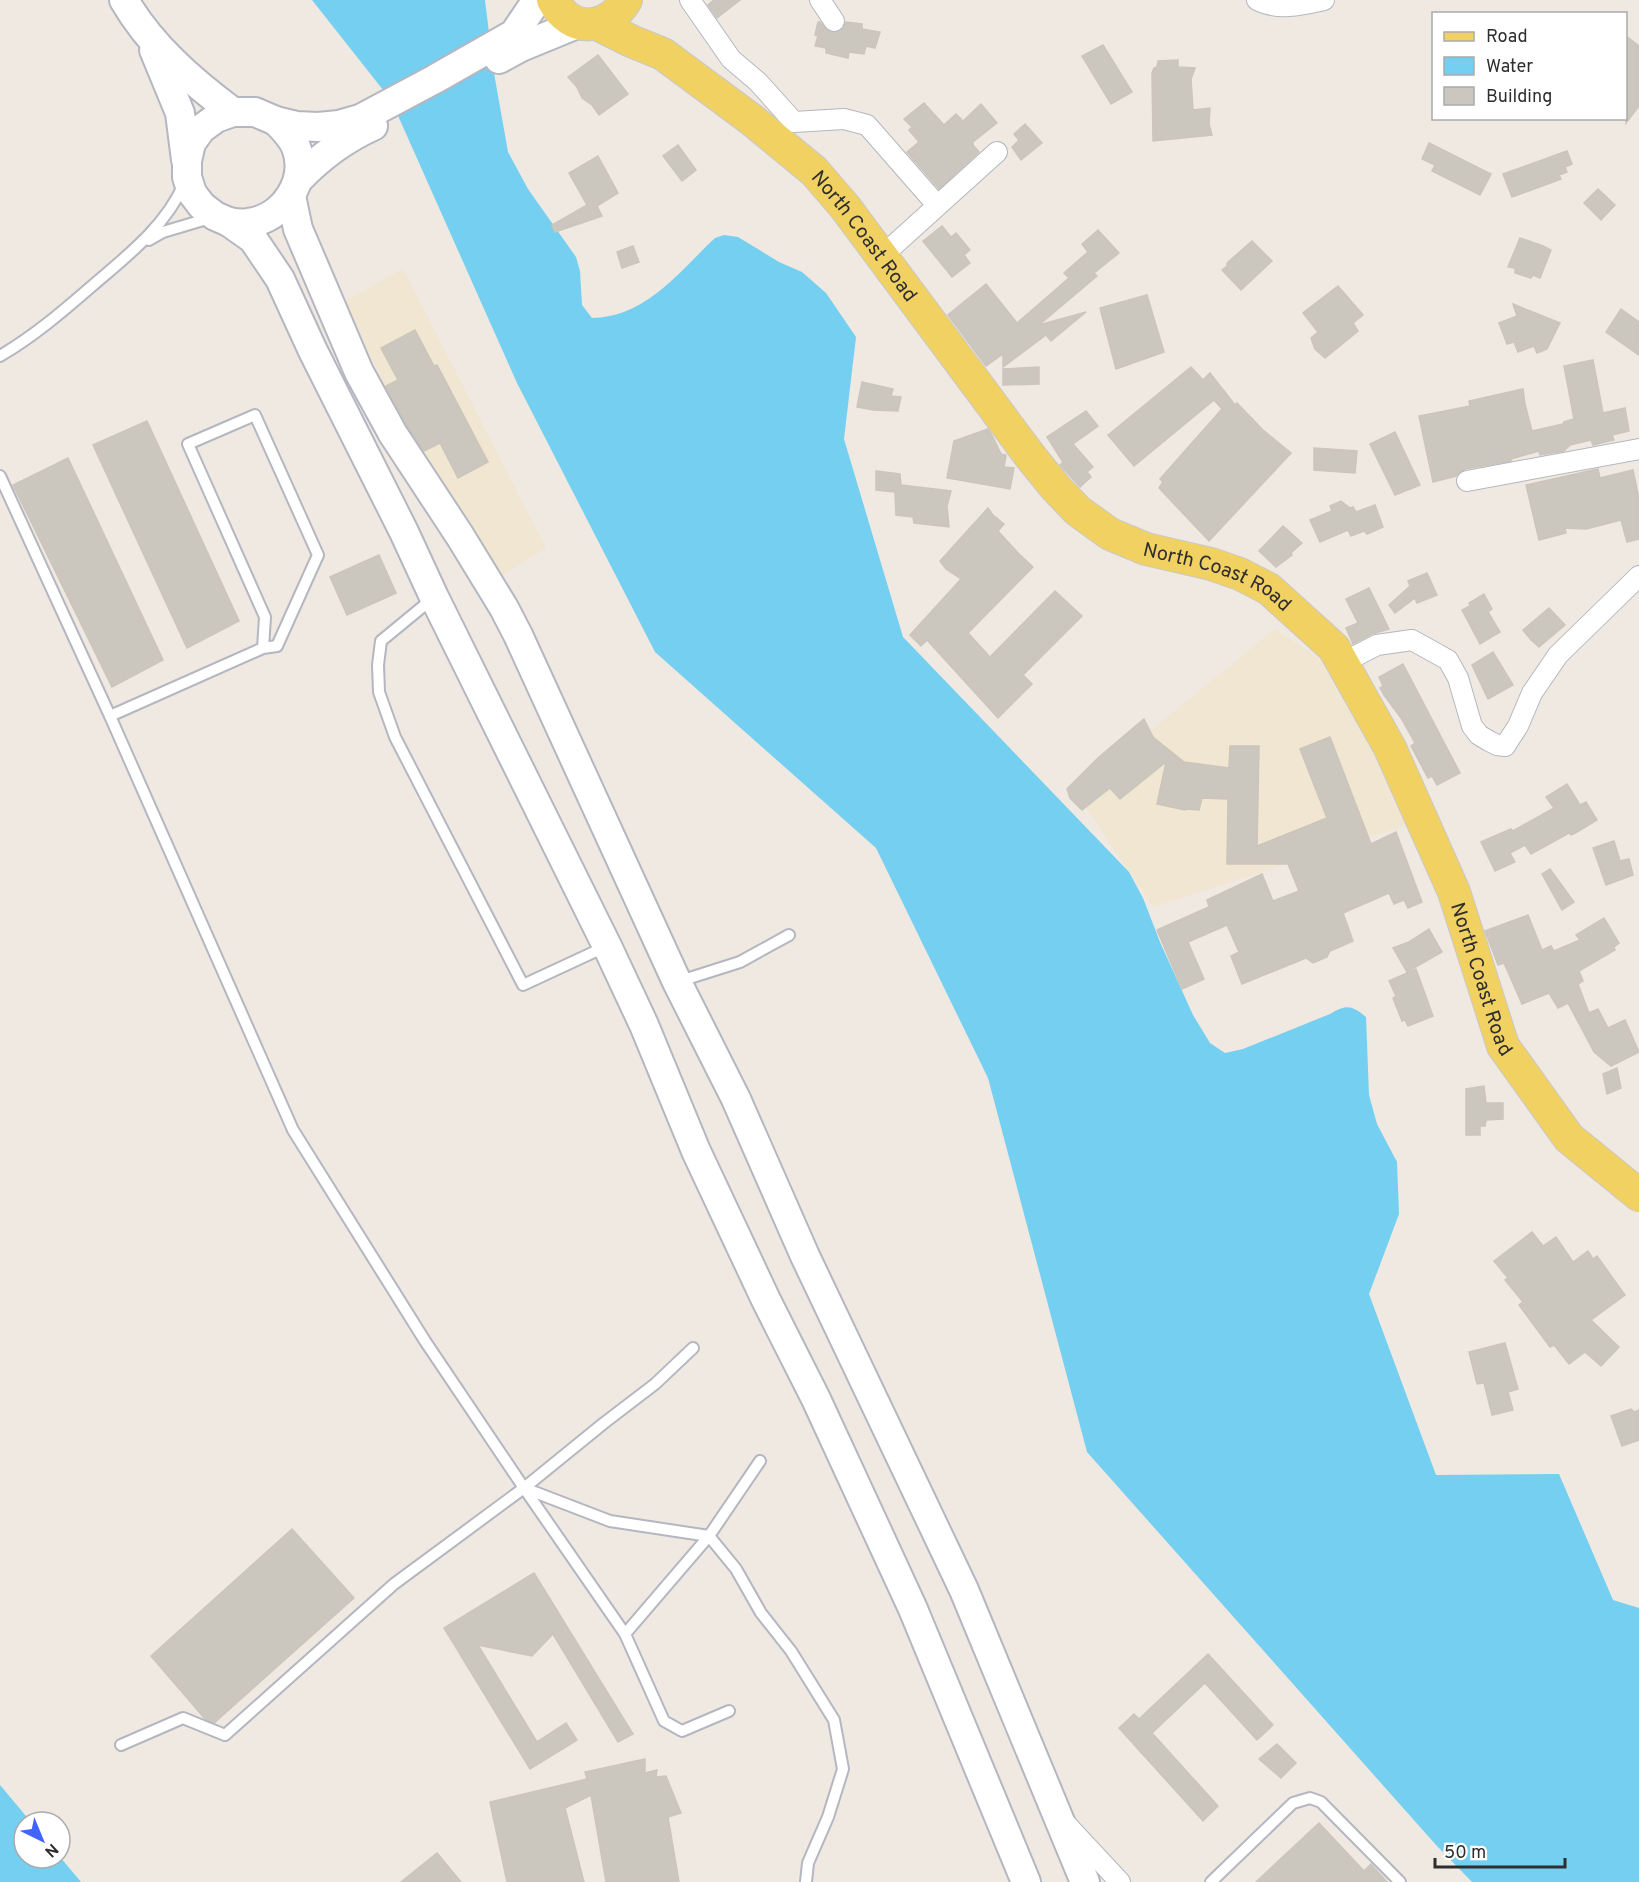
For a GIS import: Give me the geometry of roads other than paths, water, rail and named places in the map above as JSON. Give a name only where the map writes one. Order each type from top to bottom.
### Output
[{"type":"main road","points":[[553,0],[558,10],[567,18],[663,54]]},
{"type":"main road","points":[[587,24],[609,19],[626,1],[645,24],[663,54]]},
{"type":"main road","name":"North Coast Road","points":[[663,54],[752,120],[814,171],[845,207],[1030,456],[1078,511],[1110,534],[1146,549],[1211,564],[1240,574],[1269,589],[1334,648],[1344,662],[1390,748],[1454,892],[1503,1046],[1569,1138],[1639,1195]]},
{"type":"street","points":[[124,0],[148,37],[180,113],[192,193],[202,206],[253,239],[280,279],[313,351],[607,946],[644,1025],[696,1151],[806,1378],[913,1609],[1026,1882]]},
{"type":"street","points":[[518,40],[537,0]]},
{"type":"street","points":[[690,0],[731,59],[758,82],[794,122],[844,119],[867,125],[937,205]]},
{"type":"street","points":[[820,0],[834,21]]},
{"type":"street","points":[[1257,0],[1267,5],[1294,6],[1324,0]]},
{"type":"street","points":[[222,219],[247,224],[264,219],[280,210],[295,188],[329,151],[382,115],[518,40],[587,24]]},
{"type":"street","points":[[148,37],[208,93],[233,112]]},
{"type":"street","points":[[187,169],[191,143],[201,129],[216,118],[233,112],[255,112],[276,121],[297,126],[329,126],[382,115]]},
{"type":"street","points":[[276,121],[288,133],[296,148],[299,164],[295,188],[298,229],[341,333],[359,372],[393,434],[504,608],[677,982],[736,1099],[805,1256],[964,1590],[1085,1882]]},
{"type":"street","points":[[882,256],[997,152]]},
{"type":"street","points":[[1467,481],[1639,449]]},
{"type":"street","points":[[1344,662],[1377,645],[1412,640],[1448,660],[1458,678],[1472,726],[1479,735],[1497,745],[1505,746],[1518,726],[1532,693],[1558,655],[1639,576]]},
{"type":"street","points":[[1056,1813],[1120,1882]]},
{"type":"lane","points":[[0,356],[50,322],[140,244],[176,202],[187,169]]},
{"type":"lane","points":[[140,244],[163,232],[222,219]]},
{"type":"lane","points":[[110,716],[263,648],[277,646],[318,555],[255,416],[188,444],[265,617],[263,648]]},
{"type":"lane","points":[[0,476],[110,716],[293,1130],[425,1341],[625,1634],[664,1721],[682,1731],[729,1711]]},
{"type":"lane","points":[[434,597],[381,641],[378,665],[379,692],[394,736],[523,985],[607,946]]},
{"type":"lane","points":[[677,982],[740,962],[789,935]]},
{"type":"lane","points":[[121,1745],[183,1718],[225,1735],[394,1584],[524,1488],[655,1384],[693,1348]]},
{"type":"lane","points":[[625,1634],[709,1536],[760,1461]]},
{"type":"lane","points":[[524,1488],[610,1521],[709,1536],[736,1569],[761,1613],[791,1651],[834,1720],[843,1770],[828,1817],[808,1863],[806,1882]]},
{"type":"lane","points":[[1211,1882],[1293,1803],[1310,1797],[1321,1802],[1400,1882]]},
{"type":"water","points":[[312,0],[485,0],[494,73],[508,152],[528,189],[576,257],[580,271],[582,305],[592,318],[611,316],[645,301],[674,278],[715,238],[724,235],[738,237],[779,262],[802,272],[826,293],[856,337],[844,439],[903,637],[1129,872],[1143,898],[1193,1015],[1210,1043],[1225,1053],[1243,1049],[1345,1007],[1353,1008],[1366,1017],[1369,1095],[1377,1124],[1397,1162],[1399,1214],[1369,1294],[1436,1475],[1559,1474],[1613,1600],[1639,1608],[1639,1882],[1472,1882],[1436,1845],[1087,1452],[988,1078],[876,848],[655,652],[517,383],[391,100]]},
{"type":"water","points":[[0,1785],[21,1810],[12,1810],[12,1870],[71,1870],[81,1882],[0,1882]]}]
